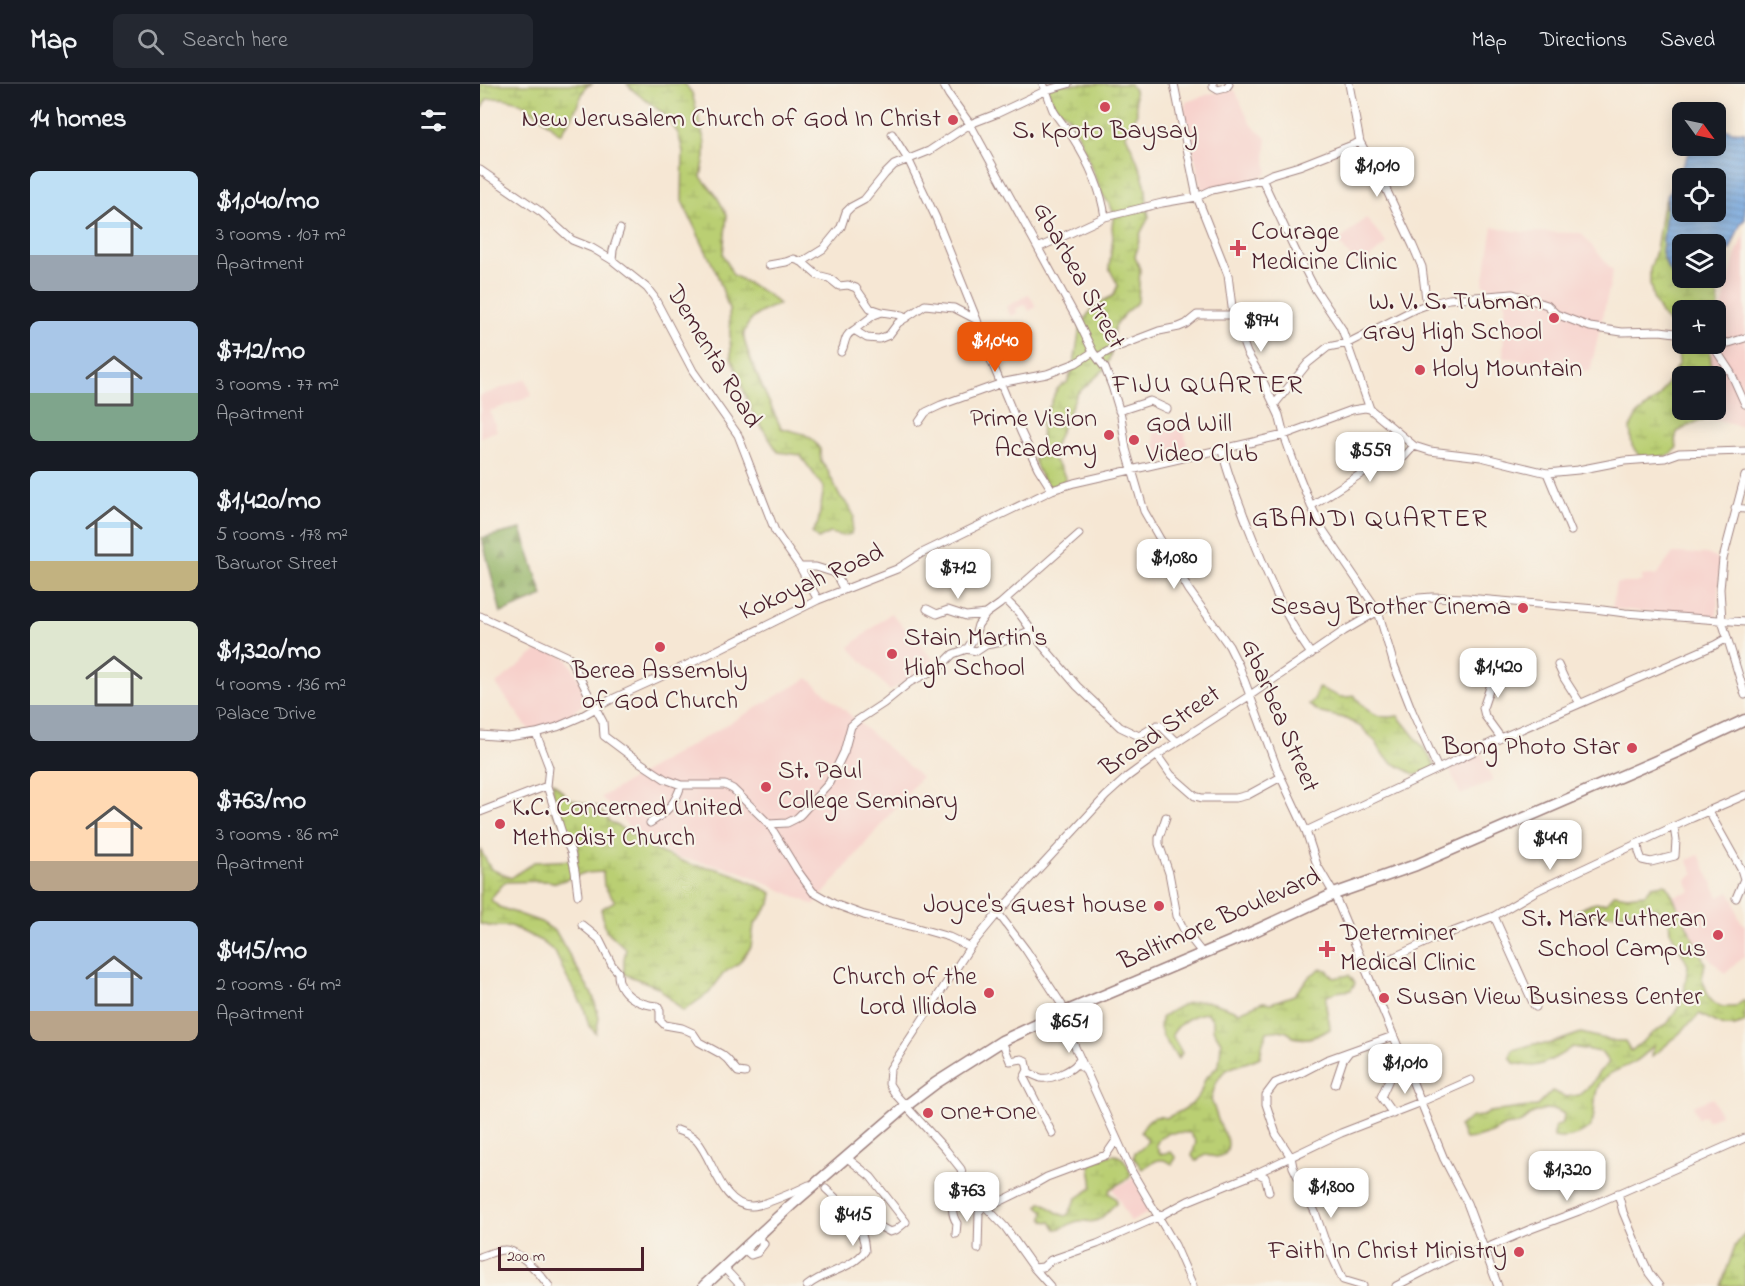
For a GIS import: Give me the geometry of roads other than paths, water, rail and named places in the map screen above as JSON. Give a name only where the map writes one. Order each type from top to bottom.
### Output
[{"type":"highway","name":"Baltimore Boulevard","points":[[704,1286],[757,1237],[823,1184],[846,1157],[907,1105],[936,1083],[1002,1041],[1203,954],[1334,894],[1416,865],[1677,752],[1745,720]]},
{"type":"street","name":"Gbarbea Street","points":[[943,84],[969,124],[1105,368],[1119,411],[1126,449],[1144,511],[1189,590],[1229,646],[1239,666],[1281,777],[1306,831],[1317,865],[1334,894],[1444,1159],[1467,1203],[1498,1286]]},
{"type":"street","points":[[802,262],[823,249],[836,235],[850,207],[864,200],[894,165],[930,151],[969,124],[996,114],[1045,87],[1068,84]]},
{"type":"street","points":[[1174,84],[1197,197],[1228,275],[1233,315],[1247,354],[1279,415],[1284,435],[1311,506],[1323,530],[1378,611],[1412,711],[1438,769]]},
{"type":"street","points":[[1213,84],[1213,87],[1218,90],[1226,88],[1229,84]]},
{"type":"street","points":[[1349,84],[1360,142],[1386,189],[1413,246],[1422,267],[1426,298],[1429,303]]},
{"type":"street","points":[[1045,87],[1053,110],[1071,135],[1089,168],[1102,197],[1105,217]]},
{"type":"street","points":[[892,134],[909,161],[949,248],[1001,384],[1038,468],[1052,490]]},
{"type":"street","points":[[1038,248],[1105,217],[1197,197],[1212,190],[1262,179],[1360,142]]},
{"type":"street","name":"Dementa Road","points":[[480,170],[541,212],[572,240],[612,260],[647,288],[693,371],[738,435],[776,531],[818,600]]},
{"type":"street","points":[[1262,179],[1314,287],[1339,322],[1370,409],[1414,446],[1430,451],[1481,457],[1547,472],[1578,470],[1624,461],[1665,458],[1679,453],[1745,452]]},
{"type":"street","points":[[612,260],[620,229]]},
{"type":"street","points":[[769,265],[794,259],[802,262],[817,275],[829,278],[839,286],[848,285],[856,288],[870,308],[902,315],[906,318]]},
{"type":"street","points":[[1274,405],[1308,363],[1329,347],[1348,343],[1429,303],[1449,299],[1514,294],[1547,305],[1556,314],[1590,327],[1622,332],[1672,333]]},
{"type":"street","points":[[854,330],[867,338],[879,339],[890,335],[898,323],[925,305],[954,308],[977,320]]},
{"type":"street","points":[[841,352],[848,334],[874,315],[882,312]]},
{"type":"street","points":[[919,422],[926,412],[941,405],[1001,384],[1047,375],[1159,331],[1179,327],[1197,315],[1233,315]]},
{"type":"street","points":[[1726,343],[1745,338]]},
{"type":"street","points":[[1721,354],[1745,404]]},
{"type":"street","points":[[1119,411],[1150,401],[1167,409]]},
{"type":"street","name":"Kokoyah Road","points":[[480,735],[508,737],[557,728],[818,600],[897,569],[922,553],[1052,490],[1284,435],[1352,410],[1370,409]]},
{"type":"street","points":[[1311,506],[1367,471],[1389,466],[1404,457],[1414,446]]},
{"type":"street","points":[[1222,450],[1233,488],[1268,575],[1286,614],[1311,654]]},
{"type":"street","points":[[1547,472],[1571,531]]},
{"type":"street","points":[[1745,476],[1723,559],[1720,589],[1722,621],[1745,694]]},
{"type":"street","points":[[1736,508],[1745,509]]},
{"type":"street","points":[[769,824],[779,825],[797,818],[829,783],[844,752],[851,726],[910,682],[939,667],[953,654],[965,649],[975,636],[978,625],[986,614],[1006,600],[1079,534]]},
{"type":"street","points":[[800,567],[816,567],[834,573],[844,590]]},
{"type":"street","name":"Broad Street","points":[[1050,1286],[1034,1268],[1005,1227],[984,1205],[974,1186],[963,1179],[961,1169],[951,1156],[896,1095],[889,1084],[890,1069],[970,947],[998,912],[1106,796],[1156,755],[1378,611],[1395,604],[1419,598],[1467,598],[1745,622]]},
{"type":"street","points":[[1006,600],[1077,686],[1120,727],[1139,736],[1157,725],[1161,726],[1177,742]]},
{"type":"street","points":[[927,609],[937,614],[948,610],[966,616],[986,614]]},
{"type":"street","points":[[480,616],[569,657],[603,722],[604,736],[615,746],[665,779],[681,785],[725,785],[732,789],[769,824],[813,892],[834,904],[864,915],[949,937],[970,947]]},
{"type":"street","points":[[965,649],[977,651],[986,645],[1002,642],[1032,630]]},
{"type":"street","points":[[1306,831],[1501,738],[1727,638]]},
{"type":"street","points":[[1501,738],[1485,716],[1483,708],[1494,675],[1507,660]]},
{"type":"street","points":[[1558,665],[1580,703]]},
{"type":"street","points":[[536,733],[549,767],[547,786],[562,833],[571,852],[578,895]]},
{"type":"street","points":[[1156,755],[1171,775],[1195,796],[1202,798],[1236,798],[1248,795],[1281,777]]},
{"type":"street","points":[[650,823],[663,815],[676,801],[681,785]]},
{"type":"street","points":[[480,812],[547,786]]},
{"type":"street","points":[[1366,970],[1431,940],[1494,916],[1538,890],[1708,810],[1745,795]]},
{"type":"street","points":[[1708,810],[1741,869],[1744,879],[1736,898]]},
{"type":"street","points":[[1166,817],[1159,844],[1169,873],[1177,916],[1184,930],[1203,954]]},
{"type":"street","points":[[1638,843],[1642,860],[1651,862],[1675,856],[1674,827]]},
{"type":"street","points":[[998,912],[1062,1005],[1060,1014],[1123,1154],[1175,1245],[1193,1286]]},
{"type":"street","points":[[1494,916],[1536,1006]]},
{"type":"street","points":[[582,925],[599,939],[618,972],[618,979],[624,991],[641,1004],[658,1006],[660,1020],[665,1025],[693,1033],[699,1042],[721,1053],[738,1072],[745,1073]]},
{"type":"street","points":[[1364,1286],[1343,1280],[1315,1212],[1293,1167],[1291,1157],[1276,1134],[1266,1104],[1266,1095],[1275,1083],[1326,1060],[1393,1036]]},
{"type":"street","points":[[1002,1041],[1010,1061],[1024,1060],[1028,1070],[1024,1078],[1052,1133]]},
{"type":"street","points":[[1335,1084],[1348,1052]]},
{"type":"street","points":[[1393,1114],[1381,1097],[1402,1058]]},
{"type":"street","points":[[1027,1072],[1040,1078],[1050,1078],[1075,1067],[1078,1062],[1089,1079]]},
{"type":"street","points":[[1034,1268],[1043,1267],[1051,1260],[1097,1244],[1341,1133],[1393,1114],[1471,1080]]},
{"type":"street","points":[[677,1130],[696,1139],[730,1197],[736,1202],[753,1206],[823,1184],[849,1210],[865,1240],[865,1251],[855,1263],[824,1275],[807,1286]]},
{"type":"street","points":[[1396,1286],[1452,1257],[1484,1249],[1745,1138]]},
{"type":"street","points":[[978,1249],[979,1212],[984,1205],[993,1205],[1026,1190],[1047,1177],[1106,1155],[1117,1139],[1123,1154]]},
{"type":"street","points":[[846,1157],[871,1177],[906,1222],[890,1232],[849,1210]]},
{"type":"street","points":[[1257,1173],[1266,1177],[1269,1192]]},
{"type":"street","points":[[956,1234],[957,1222],[953,1218],[953,1198],[963,1179]]},
{"type":"street","points":[[1618,1193],[1623,1212],[1643,1260],[1659,1286]]},
{"type":"street","points":[[480,1257],[506,1249],[530,1264],[549,1286]]},
{"type":"street","points":[[724,1268],[741,1286]]},
{"type":"water","points":[[1726,129],[1745,132],[1745,219],[1741,223],[1730,250],[1726,251],[1726,234],[1672,234],[1672,274],[1662,253],[1667,196],[1672,186],[1672,222],[1726,222],[1726,168],[1681,168],[1687,156],[1726,156]]},
{"type":"place","name":"S. Kpoto Baysay","points":[[1105,107]]},
{"type":"place","name":"New Jerusalem Church of God In Christ","points":[[953,120]]},
{"type":"place","name":"Courage Medicine Clinic","points":[[1238,248]]},
{"type":"place","name":"W. V. S. Tubman Gray High School","points":[[1554,318]]},
{"type":"place","name":"Holy Mountain","points":[[1420,370]]},
{"type":"place","name":"Prime Vision Academy","points":[[1109,435]]},
{"type":"place","name":"God Will Video Club","points":[[1134,440]]},
{"type":"place","name":"Sesay Brother Cinema","points":[[1523,608]]},
{"type":"place","name":"Berea Assembly of God Church","points":[[660,647]]},
{"type":"place","name":"Stain Martin's High School","points":[[892,654]]},
{"type":"place","name":"Bong Photo Star","points":[[1632,748]]},
{"type":"place","name":"St. Paul College Seminary","points":[[766,787]]},
{"type":"place","name":"K.C. Concerned United Methodist Church","points":[[500,824]]},
{"type":"place","name":"Joyce's Guest house","points":[[1159,906]]},
{"type":"place","name":"St. Mark Lutheran School Campus","points":[[1718,935]]},
{"type":"place","name":"Determiner Medical Clinic","points":[[1327,949]]},
{"type":"place","name":"Church of the Lord Illidola","points":[[989,993]]},
{"type":"place","name":"Susan View Business Center","points":[[1384,998]]},
{"type":"place","name":"One+One","points":[[928,1113]]},
{"type":"place","name":"Faith In Christ Ministry","points":[[1519,1252]]},
{"type":"district","name":"FIJU QUARTER","points":[[1208,385]]},
{"type":"district","name":"GBANDI QUARTER","points":[[1370,519]]}]
